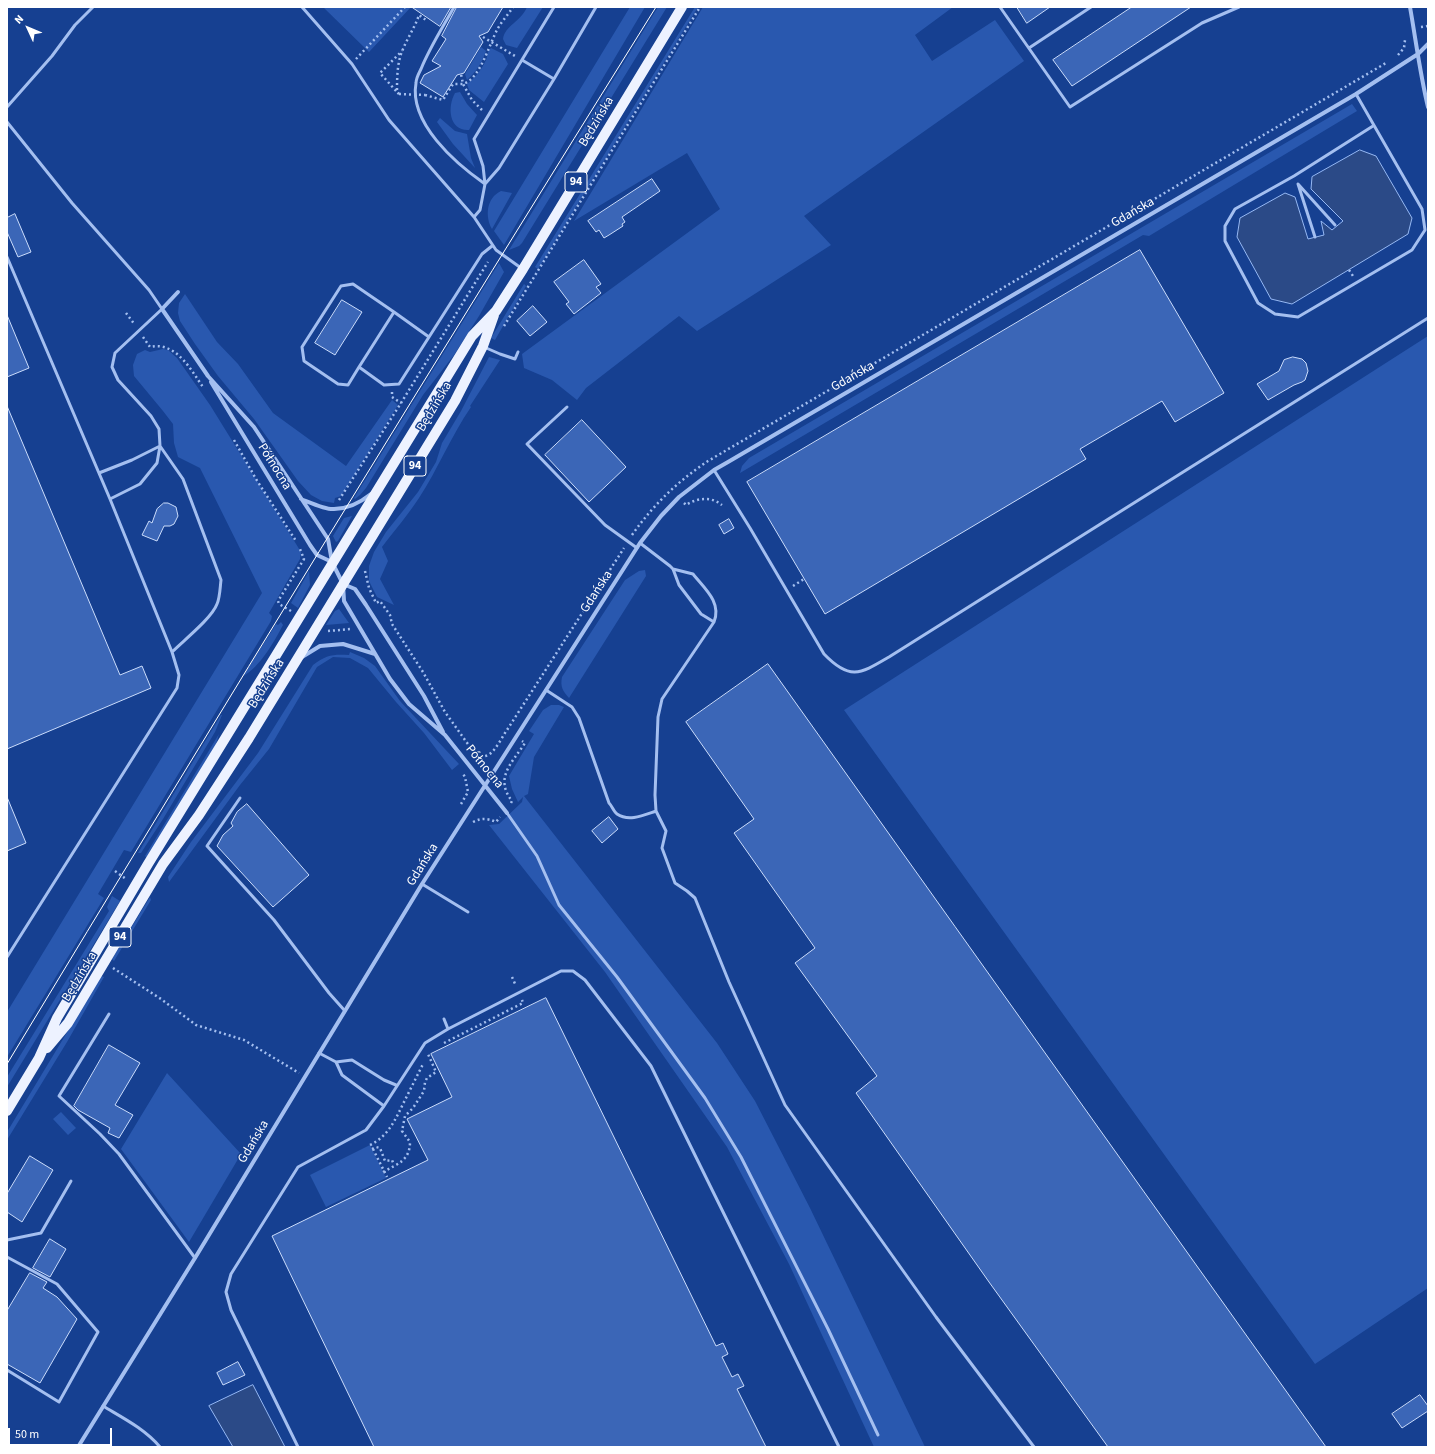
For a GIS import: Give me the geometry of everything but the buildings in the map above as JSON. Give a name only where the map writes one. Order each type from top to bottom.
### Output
[{"type":"main road","name":"Będzińska","points":[[40,1058],[57,1018],[90,961],[332,562],[472,336],[496,311],[523,269],[682,7]]},
{"type":"main road","name":"Będzińska","points":[[7,1111],[40,1058],[68,1023],[163,864],[203,808],[249,738],[455,401],[483,346],[496,311]]},
{"type":"street","points":[[1410,7],[1428,107]]},
{"type":"street","name":"Gdańska","points":[[78,1447],[195,1258],[422,884],[640,543],[661,516],[714,470],[1356,94],[1418,54],[1428,44]]},
{"type":"street","points":[[162,309],[178,292]]},
{"type":"street","name":"Północna","points":[[162,309],[207,375],[317,555],[332,562]]},
{"type":"street","name":"Północna","points":[[207,375],[254,427],[328,539],[332,562],[343,584],[344,601],[390,679],[409,704],[445,735]]},
{"type":"street","points":[[301,499],[333,510],[364,500],[378,489]]},
{"type":"street","name":"Północna","points":[[343,584],[355,589],[424,696],[445,735],[506,812]]},
{"type":"street","points":[[294,664],[320,646],[343,644],[375,654]]},
{"type":"lane","points":[[7,107],[52,56],[75,25],[93,7]]},
{"type":"lane","points":[[302,7],[352,64],[389,120],[474,217],[492,246],[523,269]]},
{"type":"lane","points":[[454,7],[425,59],[416,82],[416,106],[428,129],[443,148],[485,184]]},
{"type":"lane","points":[[474,217],[480,210],[485,184],[483,166],[474,139],[554,7]]},
{"type":"lane","points":[[485,184],[500,168],[554,80],[596,7]]},
{"type":"lane","points":[[1000,7],[1070,107],[1202,23],[1239,7]]},
{"type":"lane","points":[[1029,48],[1091,7]]},
{"type":"lane","points":[[522,60],[554,80]]},
{"type":"lane","points":[[1356,94],[1422,209],[1425,230],[1412,250],[1298,316],[1275,314],[1258,303],[1225,241],[1225,226],[1235,210],[1294,176],[1373,126]]},
{"type":"lane","points":[[7,122],[72,203],[149,290],[162,309],[115,353],[112,367],[118,380],[151,416],[160,429],[160,446],[157,463],[140,484],[110,499]]},
{"type":"lane","points":[[1294,176],[1315,237]]},
{"type":"lane","points":[[1298,184],[1335,225]]},
{"type":"lane","points":[[359,368],[384,385],[399,384],[482,254],[492,246]]},
{"type":"lane","points":[[7,257],[110,499],[172,652],[179,675],[178,688],[7,957]]},
{"type":"lane","points":[[394,312],[348,385],[338,384],[304,361],[302,348],[341,286],[353,284],[394,312],[429,337]]},
{"type":"lane","points":[[714,470],[824,654],[832,663],[854,673],[867,670],[899,651],[1428,318]]},
{"type":"lane","points":[[483,346],[515,359],[518,352]]},
{"type":"lane","points":[[567,407],[527,444],[605,525],[637,548]]},
{"type":"lane","points":[[99,473],[132,460],[160,446]]},
{"type":"lane","points":[[160,446],[183,479],[221,580],[217,606],[208,618],[172,652]]},
{"type":"lane","points":[[640,543],[673,569],[693,574],[714,602],[717,614],[714,622],[662,699],[658,717],[656,811],[666,832],[662,848],[675,883],[695,898],[729,982],[785,1104],[936,1317],[1034,1447]]},
{"type":"lane","points":[[673,569],[679,585],[701,614],[714,622]]},
{"type":"lane","points":[[546,690],[572,707],[579,718],[609,803],[617,814],[626,818],[638,817],[656,811]]},
{"type":"lane","points":[[240,798],[207,846],[274,920],[329,993],[345,1011]]},
{"type":"lane","points":[[506,812],[537,856],[559,905],[617,978],[705,1098],[737,1150],[828,1329],[878,1435]]},
{"type":"lane","points":[[422,884],[468,912]]},
{"type":"lane","points":[[298,1447],[231,1310],[226,1292],[231,1274],[298,1167],[366,1130],[384,1106],[396,1085],[425,1043],[448,1029],[561,971],[573,971],[585,980],[651,1066],[839,1447]]},
{"type":"lane","points":[[109,1014],[58,1096],[100,1134],[119,1154],[195,1258]]},
{"type":"lane","points":[[444,1019],[448,1029]]},
{"type":"lane","points":[[319,1053],[336,1062],[352,1060],[384,1080],[396,1085]]},
{"type":"lane","points":[[336,1062],[342,1075],[384,1106]]},
{"type":"lane","points":[[7,1240],[40,1233],[71,1181]]},
{"type":"lane","points":[[7,1257],[57,1284],[98,1332],[59,1402],[7,1370]]},
{"type":"lane","points":[[103,1406],[143,1430],[152,1437],[160,1447]]},
{"type":"path","points":[[352,64],[405,7]]},
{"type":"path","points":[[402,51],[380,73],[398,93],[443,100],[453,84],[463,84],[476,74],[498,28],[513,7]]},
{"type":"path","points":[[502,330],[700,7]]},
{"type":"path","points":[[398,93],[397,73],[402,51],[419,15],[426,20],[427,18]]},
{"type":"path","points":[[1421,26],[1428,26]]},
{"type":"path","points":[[483,37],[515,56]]},
{"type":"path","points":[[461,74],[463,84],[472,100],[482,110]]},
{"type":"path","points":[[333,510],[496,250]]},
{"type":"path","points":[[126,313],[138,330]]},
{"type":"path","points":[[149,344],[150,347],[161,347],[175,352],[186,363],[204,390]]},
{"type":"path","points":[[392,384],[392,397],[401,403]]},
{"type":"path","points":[[231,435],[256,479],[303,553],[304,559],[296,573]]},
{"type":"path","points":[[672,489],[686,505],[694,500],[702,499],[714,500],[722,506]]},
{"type":"path","points":[[295,541],[304,535]]},
{"type":"path","points":[[366,566],[365,573],[369,588],[376,603],[380,601],[385,607],[390,615],[392,624],[424,672],[445,712],[475,754],[480,757],[490,755],[504,734]]},
{"type":"path","points":[[786,591],[804,579]]},
{"type":"path","points":[[496,822],[506,812],[512,801],[506,794],[504,784],[506,772],[525,742]]},
{"type":"path","points":[[459,768],[465,777],[468,792],[461,804]]},
{"type":"path","points":[[104,963],[161,999],[196,1025],[244,1040],[304,1077]]},
{"type":"path","points":[[438,1046],[523,1003],[512,977]]},
{"type":"path","points":[[384,1171],[405,1159],[410,1148],[410,1142],[402,1131],[405,1116],[413,1108],[424,1092],[427,1078],[436,1072],[427,1055],[432,1049]]},
{"type":"path","points":[[370,1145],[381,1138],[388,1131],[423,1063]]},
{"type":"path","points":[[387,1177],[373,1149],[380,1148],[385,1161],[392,1160],[394,1165]]},
{"type":"shaded area","points":[[323,7],[411,7],[369,52]]},
{"type":"shaded area","points":[[527,7],[543,7],[517,48],[506,45],[503,39],[504,34],[521,16]]},
{"type":"shaded area","points":[[630,7],[645,7],[504,245],[494,231]]},
{"type":"shaded area","points":[[658,7],[667,7],[522,243],[519,246],[509,250]]},
{"type":"shaded area","points":[[695,7],[698,7],[538,269],[535,267]]},
{"type":"shaded area","points":[[703,7],[953,7],[915,35],[932,61],[995,20],[1024,61],[804,216],[831,245],[697,331],[679,316],[586,388],[577,400],[552,380],[524,368],[522,354],[720,209],[687,153],[574,221]]},
{"type":"shaded area","points":[[481,47],[486,51],[478,67],[467,80],[465,74]]},
{"type":"shaded area","points":[[491,48],[503,54],[508,64],[484,102],[469,90],[467,84],[480,70]]},
{"type":"shaded area","points":[[460,92],[467,104],[477,115],[469,130],[457,127],[452,117],[452,99],[455,93]]},
{"type":"shaded area","points":[[1352,104],[1357,111],[1149,236],[1143,235],[740,473],[742,466],[749,458]]},
{"type":"shaded area","points":[[440,118],[455,131],[467,134],[471,158],[475,168],[453,144],[437,122]]},
{"type":"shaded area","points":[[1360,150],[1376,156],[1412,218],[1408,234],[1292,304],[1271,299],[1237,237],[1240,218],[1285,193],[1295,197],[1308,239],[1324,235],[1321,221],[1332,230],[1343,221],[1311,189],[1312,177]]},
{"type":"shaded area","points":[[501,191],[512,193],[492,229],[488,219],[488,208],[492,198]]},
{"type":"shaded area","points":[[499,263],[504,272],[479,316],[454,355],[423,395],[366,488],[355,499],[354,498]]},
{"type":"shaded area","points":[[524,284],[526,286],[495,340],[491,338]]},
{"type":"shaded area","points":[[185,294],[217,342],[238,364],[273,413],[346,466],[392,400],[398,405],[341,496],[335,498],[334,503],[322,501],[311,495],[298,481],[254,419],[218,376],[195,344],[180,321],[178,313],[179,303]]},
{"type":"shaded area","points":[[1428,336],[1428,1288],[1315,1364],[844,710]]},
{"type":"shaded area","points":[[163,349],[168,350],[177,358],[210,405],[301,552],[300,559],[269,613],[272,616],[271,621],[131,852],[124,850],[98,894],[104,898],[7,1057],[7,1012],[262,593],[200,468],[178,457],[174,443],[173,424],[134,376],[133,365],[137,354],[145,350],[150,352]]},
{"type":"shaded area","points":[[489,357],[500,360],[470,406],[471,407],[457,429],[419,498],[382,547],[388,561],[380,579],[394,605],[377,597],[369,581],[369,566],[374,552],[386,532],[418,492],[436,462],[442,443],[461,411]]},
{"type":"shaded area","points":[[352,516],[336,542],[333,536],[344,518]]},
{"type":"shaded area","points":[[645,570],[646,576],[569,698],[562,689],[562,677],[625,580],[639,571]]},
{"type":"shaded area","points":[[309,571],[310,585],[298,608],[291,603]]},
{"type":"shaded area","points":[[339,609],[349,623],[326,625],[335,611]]},
{"type":"shaded area","points":[[281,622],[283,625],[266,654],[255,667],[243,676],[276,624],[278,625]]},
{"type":"shaded area","points":[[350,652],[364,658],[375,666],[400,701],[459,764],[452,770],[424,733],[368,668],[350,658],[333,657],[317,667],[269,749],[240,785],[169,882],[168,877],[191,842],[258,753],[313,665],[326,657],[334,655],[349,655]]},
{"type":"shaded area","points":[[551,705],[559,705],[564,707],[534,757],[528,794],[524,796],[717,1043],[755,1101],[810,1208],[925,1447],[874,1447],[789,1264],[727,1147],[605,972],[489,825],[499,824],[522,802],[523,797],[518,802],[512,789],[509,776],[534,734],[529,731],[543,710]]},
{"type":"shaded area","points":[[221,715],[215,732],[163,819],[141,853],[138,853]]},
{"type":"shaded area","points":[[219,734],[216,744],[147,858],[145,856]]},
{"type":"shaded area","points":[[112,896],[120,901],[7,1087],[7,1077],[109,911],[107,907]]},
{"type":"shaded area","points":[[150,897],[151,900],[114,961],[112,959]]},
{"type":"shaded area","points":[[101,976],[104,977],[67,1042],[7,1140],[7,1132]]},
{"type":"shaded area","points":[[167,1073],[241,1154],[189,1242],[121,1149]]},
{"type":"shaded area","points":[[61,1112],[76,1128],[68,1135],[53,1119]]},
{"type":"shaded area","points":[[370,1145],[386,1178],[326,1207],[310,1175]]},
{"type":"shaded area","points":[[253,1385],[285,1447],[233,1447],[209,1406]]},
{"type":"tram line","points":[[7,1064],[492,270],[656,7]]}]
